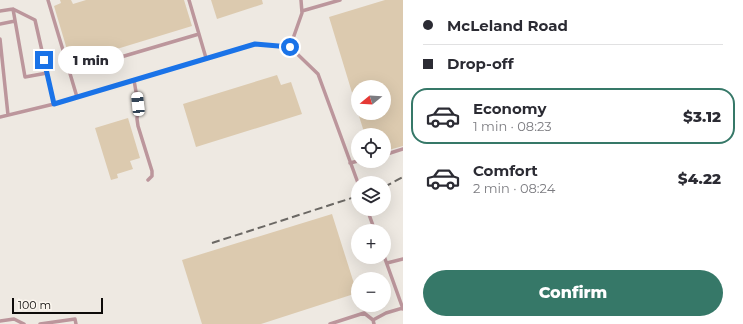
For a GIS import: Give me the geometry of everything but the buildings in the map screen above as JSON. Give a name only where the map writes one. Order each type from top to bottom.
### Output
[{"type":"lane","points":[[48,0],[77,97]]},
{"type":"lane","points":[[189,0],[206,58]]},
{"type":"lane","points":[[290,47],[302,11],[301,0]]},
{"type":"lane","points":[[302,11],[340,0]]},
{"type":"lane","points":[[12,9],[26,77],[47,73]]},
{"type":"lane","points":[[0,11],[12,9],[35,20],[54,104]]},
{"type":"lane","points":[[0,24],[15,22]]},
{"type":"lane","points":[[70,72],[199,34]]},
{"type":"lane","points":[[0,39],[8,115]]},
{"type":"lane","points":[[0,117],[54,104],[255,44],[290,47],[318,74],[355,176]]},
{"type":"lane","points":[[134,80],[138,104],[138,126],[152,171],[152,176],[148,180]]},
{"type":"lane","points":[[391,153],[403,149]]},
{"type":"lane","points":[[391,262],[403,259]]},
{"type":"lane","points":[[330,324],[364,313],[373,322],[386,313],[403,308],[387,264]]},
{"type":"lane","points":[[0,321],[14,319],[24,324]]},
{"type":"lane","points":[[40,324],[75,320],[76,324]]},
{"type":"railway","points":[[391,183],[403,177]]},
{"type":"railway","points":[[212,243],[351,198]]},
{"type":"route","points":[[44,60],[54,104],[255,44],[290,47]]}]
